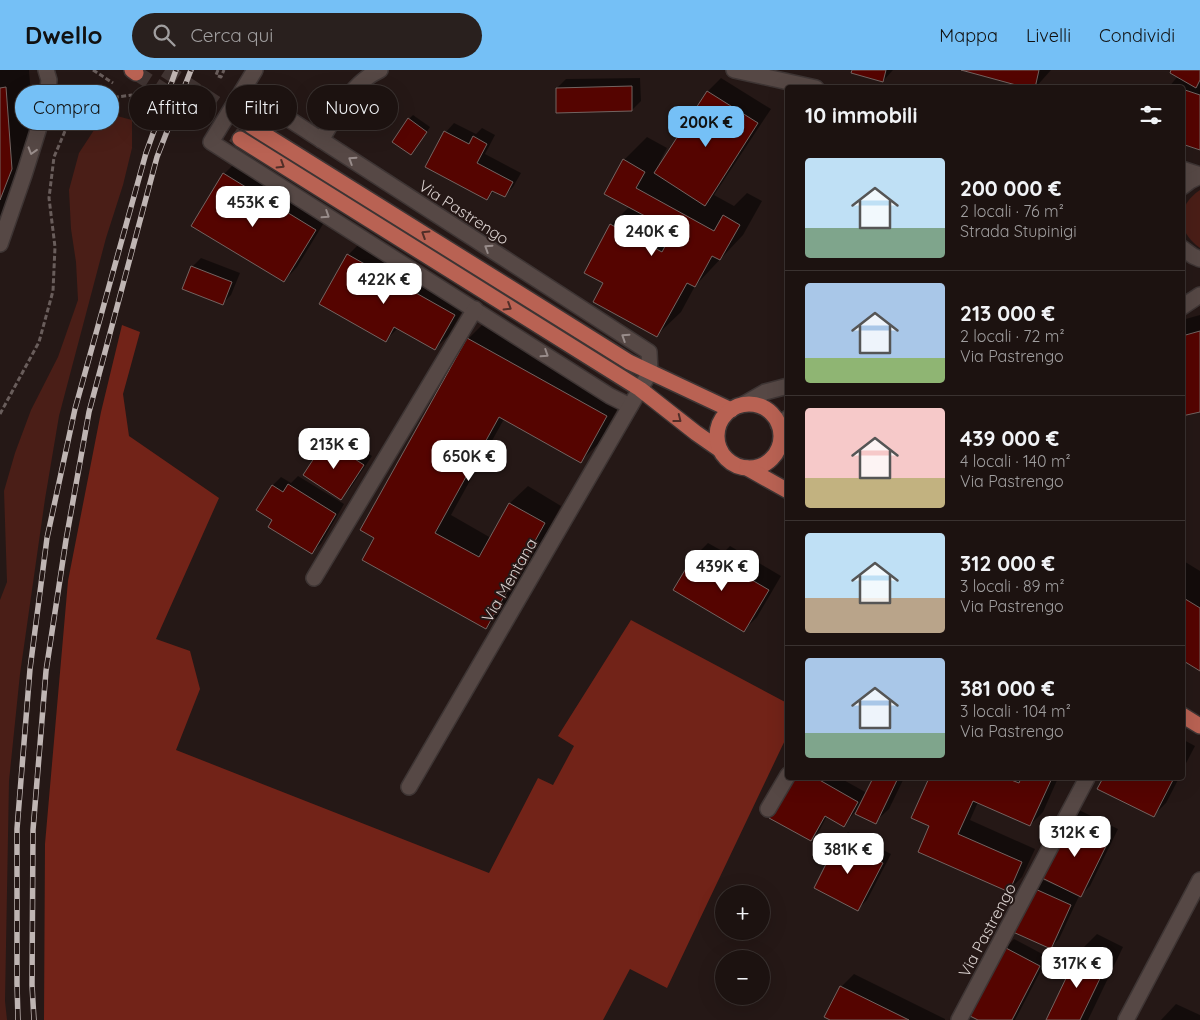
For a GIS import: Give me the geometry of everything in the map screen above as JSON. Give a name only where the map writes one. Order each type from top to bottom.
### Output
[{"type":"main road","points":[[240,139],[640,389],[696,434],[719,449],[727,460],[740,467],[747,468],[758,467],[772,458],[780,444],[784,429],[768,410],[760,406],[737,407],[630,362],[257,130]]},
{"type":"main road","points":[[719,449],[717,431],[720,423],[724,416],[737,407]]},
{"type":"main road","points":[[747,468],[785,489]]},
{"type":"main road","points":[[1185,717],[1200,726]]},
{"type":"street","points":[[0,244],[46,105],[49,80],[46,70]]},
{"type":"street","points":[[247,85],[255,70],[270,70]]},
{"type":"street","points":[[321,140],[355,88],[371,74],[380,70]]},
{"type":"street","points":[[734,70],[802,85]]},
{"type":"street","points":[[226,118],[211,142],[610,396],[630,406]]},
{"type":"street","name":"Via Pastrengo","points":[[297,124],[649,352],[650,372]]},
{"type":"street","points":[[1185,170],[1200,176]]},
{"type":"street","points":[[1185,185],[1200,176]]},
{"type":"street","points":[[1185,305],[1200,295]]},
{"type":"street","points":[[314,578],[475,309]]},
{"type":"street","points":[[640,389],[650,372]]},
{"type":"street","points":[[737,407],[765,392],[785,387]]},
{"type":"street","name":"Via Mentana","points":[[409,787],[640,389]]},
{"type":"street","points":[[768,809],[785,780]]},
{"type":"street","name":"Via Pastrengo","points":[[959,1020],[1086,780]]},
{"type":"street","points":[[1126,1020],[1200,880]]},
{"type":"path","points":[[218,70],[216,74],[221,77],[224,70]]},
{"type":"path","points":[[72,80],[72,85]]},
{"type":"path","points":[[0,414],[39,342],[53,291],[54,246],[49,198],[54,157],[65,130]]},
{"type":"shaded area","points":[[119,117],[129,119],[129,130],[132,130],[132,148],[59,416],[45,499],[20,674],[9,781],[5,1001],[7,1020],[0,1020],[0,600],[7,582],[4,491],[15,453],[31,410],[58,357],[78,300],[69,190],[79,153],[94,130],[119,130]]},
{"type":"shaded area","points":[[1200,190],[1200,248],[1185,231],[1185,206],[1192,196]]},
{"type":"shaded area","points":[[122,325],[140,332],[123,394],[129,436],[219,498],[156,639],[190,651],[200,689],[176,750],[489,873],[538,778],[553,785],[574,746],[558,736],[631,620],[785,702],[785,740],[667,988],[630,969],[603,1020],[44,1020],[45,844],[68,581],[101,412]]},
{"type":"building","points":[[852,70],[886,70],[883,82],[851,73]]},
{"type":"building","points":[[961,70],[1039,70],[1036,85],[1016,85]]},
{"type":"building","points":[[1171,70],[1200,70],[1200,80],[1196,88],[1170,73]]},
{"type":"building","points":[[632,86],[632,111],[556,113],[556,88]]},
{"type":"building","points":[[6,87],[12,169],[0,200],[0,88]]},
{"type":"building","points":[[1185,90],[1200,95],[1200,150],[1185,145]]},
{"type":"building","points":[[707,91],[758,123],[705,206],[654,173]]},
{"type":"building","points":[[408,118],[427,132],[411,155],[392,142]]},
{"type":"building","points":[[444,131],[469,144],[473,136],[487,144],[477,163],[513,182],[505,197],[492,191],[487,200],[425,167]]},
{"type":"building","points":[[623,159],[645,172],[636,188],[714,231],[723,215],[740,225],[720,260],[712,256],[695,287],[687,283],[657,337],[593,302],[603,283],[584,273],[610,224],[662,252],[673,231],[604,194]]},
{"type":"building","points":[[223,173],[316,230],[284,282],[191,226]]},
{"type":"building","points":[[347,254],[455,315],[435,350],[394,327],[386,342],[319,304]]},
{"type":"building","points":[[191,266],[232,282],[223,305],[182,289]]},
{"type":"building","points":[[1200,331],[1200,412],[1185,415],[1185,335]]},
{"type":"building","points":[[467,338],[607,416],[581,463],[499,417],[435,533],[479,557],[509,503],[545,523],[486,629],[362,560],[374,538],[360,530]]},
{"type":"building","points":[[326,440],[364,465],[341,500],[303,475]]},
{"type":"building","points":[[288,484],[336,514],[312,554],[268,527],[272,520],[256,510],[272,485],[283,492]]},
{"type":"building","points":[[694,555],[712,566],[716,559],[769,590],[744,632],[673,590]]},
{"type":"building","points":[[1185,599],[1200,608],[1200,671],[1185,662]]},
{"type":"building","points":[[791,780],[820,780],[858,802],[844,827],[825,816],[811,841],[769,818]]},
{"type":"building","points":[[872,780],[897,780],[876,824],[855,814]]},
{"type":"building","points":[[928,780],[1011,780],[1019,783],[1020,780],[1051,780],[1030,826],[973,801],[958,834],[1022,862],[1009,892],[918,852],[929,826],[911,818]]},
{"type":"building","points":[[1102,780],[1173,780],[1154,817],[1097,789]]},
{"type":"building","points":[[1069,818],[1110,838],[1081,897],[1040,877]]},
{"type":"building","points":[[838,840],[883,863],[858,911],[814,888]]},
{"type":"building","points":[[1033,888],[1071,905],[1051,949],[1013,932]]},
{"type":"building","points":[[1004,947],[1040,966],[1012,1020],[978,1020],[968,1015]]},
{"type":"building","points":[[1079,951],[1107,964],[1080,1020],[1046,1020]]},
{"type":"building","points":[[840,986],[909,1020],[830,1020],[824,1017]]},
{"type":"tunnel","points":[[165,70],[226,110]]},
{"type":"tunnel","points":[[136,73],[240,139]]},
{"type":"railway","points":[[18,1020],[17,829],[30,669],[47,538],[75,409],[146,153],[176,70]]},
{"type":"railway","points":[[34,1020],[32,985],[33,830],[46,671],[66,540],[89,412],[157,157],[191,70]]}]
